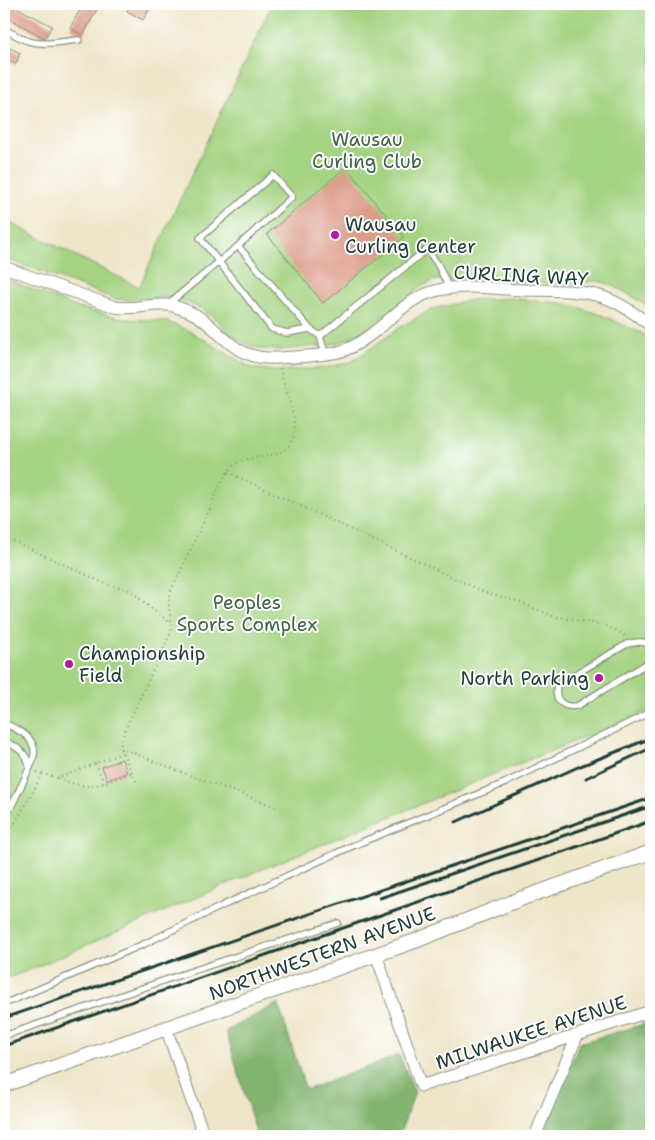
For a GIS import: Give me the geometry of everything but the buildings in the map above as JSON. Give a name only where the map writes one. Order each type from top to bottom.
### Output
[{"type":"street","name":"CURLING WAY","points":[[4,267],[115,307],[167,305],[183,309],[201,317],[230,344],[242,352],[260,357],[280,358],[325,354],[345,350],[359,343],[417,298],[431,292],[450,288],[463,287],[591,294],[612,300],[651,326]]},
{"type":"street","name":"NORTHWESTERN AVENUE","points":[[4,1085],[414,941],[522,898],[651,852]]},
{"type":"street","name":"MILWAUKEE AVENUE","points":[[376,954],[421,1086],[651,1012]]},
{"type":"street","points":[[166,1028],[204,1136]]},
{"type":"street","points":[[535,1136],[577,1036]]},
{"type":"lane","points":[[4,28],[24,39],[38,43],[79,40]]},
{"type":"lane","points":[[167,305],[219,262],[238,246],[292,197],[273,176],[200,238],[219,262],[272,328],[287,333],[310,329]]},
{"type":"lane","points":[[238,246],[310,329],[320,336],[325,354]]},
{"type":"lane","points":[[320,336],[427,249],[450,288]]},
{"type":"lane","points":[[651,646],[644,642],[627,644],[556,685],[557,699],[569,707],[577,706],[651,661]]},
{"type":"lane","points":[[4,1004],[144,944],[350,847],[512,780],[651,712]]},
{"type":"lane","points":[[4,723],[22,732],[28,738],[33,745],[34,755],[10,809],[4,806]]},
{"type":"lane","points":[[4,741],[24,754],[29,769]]},
{"type":"lane","points":[[4,1036],[338,923]]},
{"type":"path","points":[[136,782],[120,749],[120,744],[171,632],[168,606],[170,592],[228,472],[239,462],[280,453],[293,438],[295,426],[281,374],[280,358]]},
{"type":"path","points":[[228,472],[484,592],[519,602],[553,616],[610,627],[633,642]]},
{"type":"path","points":[[4,537],[106,584],[130,590],[171,623]]},
{"type":"path","points":[[120,749],[276,807]]},
{"type":"path","points":[[58,778],[122,753]]},
{"type":"path","points":[[96,763],[104,784]]},
{"type":"path","points":[[29,769],[74,784],[86,786],[104,784],[132,773]]},
{"type":"path","points":[[4,832],[12,828],[42,774]]},
{"type":"green space","name":"Wausau Curling Club","points":[[272,4],[651,4],[651,309],[615,287],[592,281],[576,284],[436,280],[424,285],[366,330],[344,341],[330,345],[281,350],[260,349],[232,336],[202,309],[186,302],[162,297],[130,300],[115,299],[4,258],[4,220],[139,287]]},
{"type":"green space","name":"Peoples Sports Complex","points":[[4,278],[76,307],[125,319],[166,321],[190,331],[251,368],[275,371],[323,368],[351,362],[399,328],[432,309],[472,300],[510,298],[569,304],[604,316],[643,334],[651,340],[651,710],[255,872],[27,971],[4,979]]},
{"type":"green space","points":[[278,1003],[306,1090],[399,1055],[415,1092],[399,1136],[257,1136],[226,1031]]},
{"type":"green space","points":[[651,1022],[651,1107],[639,1136],[543,1136],[579,1043]]},
{"type":"railway","points":[[456,822],[578,767],[651,738]]},
{"type":"railway","points":[[586,778],[651,748]]},
{"type":"railway","points":[[4,1018],[651,798]]},
{"type":"railway","points":[[380,898],[651,806]]},
{"type":"railway","points":[[4,1046],[651,821]]},
{"type":"place","name":"Wausau Curling Center","points":[[335,235]]},
{"type":"place","name":"Championship Field","points":[[69,664]]},
{"type":"place","name":"North Parking","points":[[599,678]]}]
